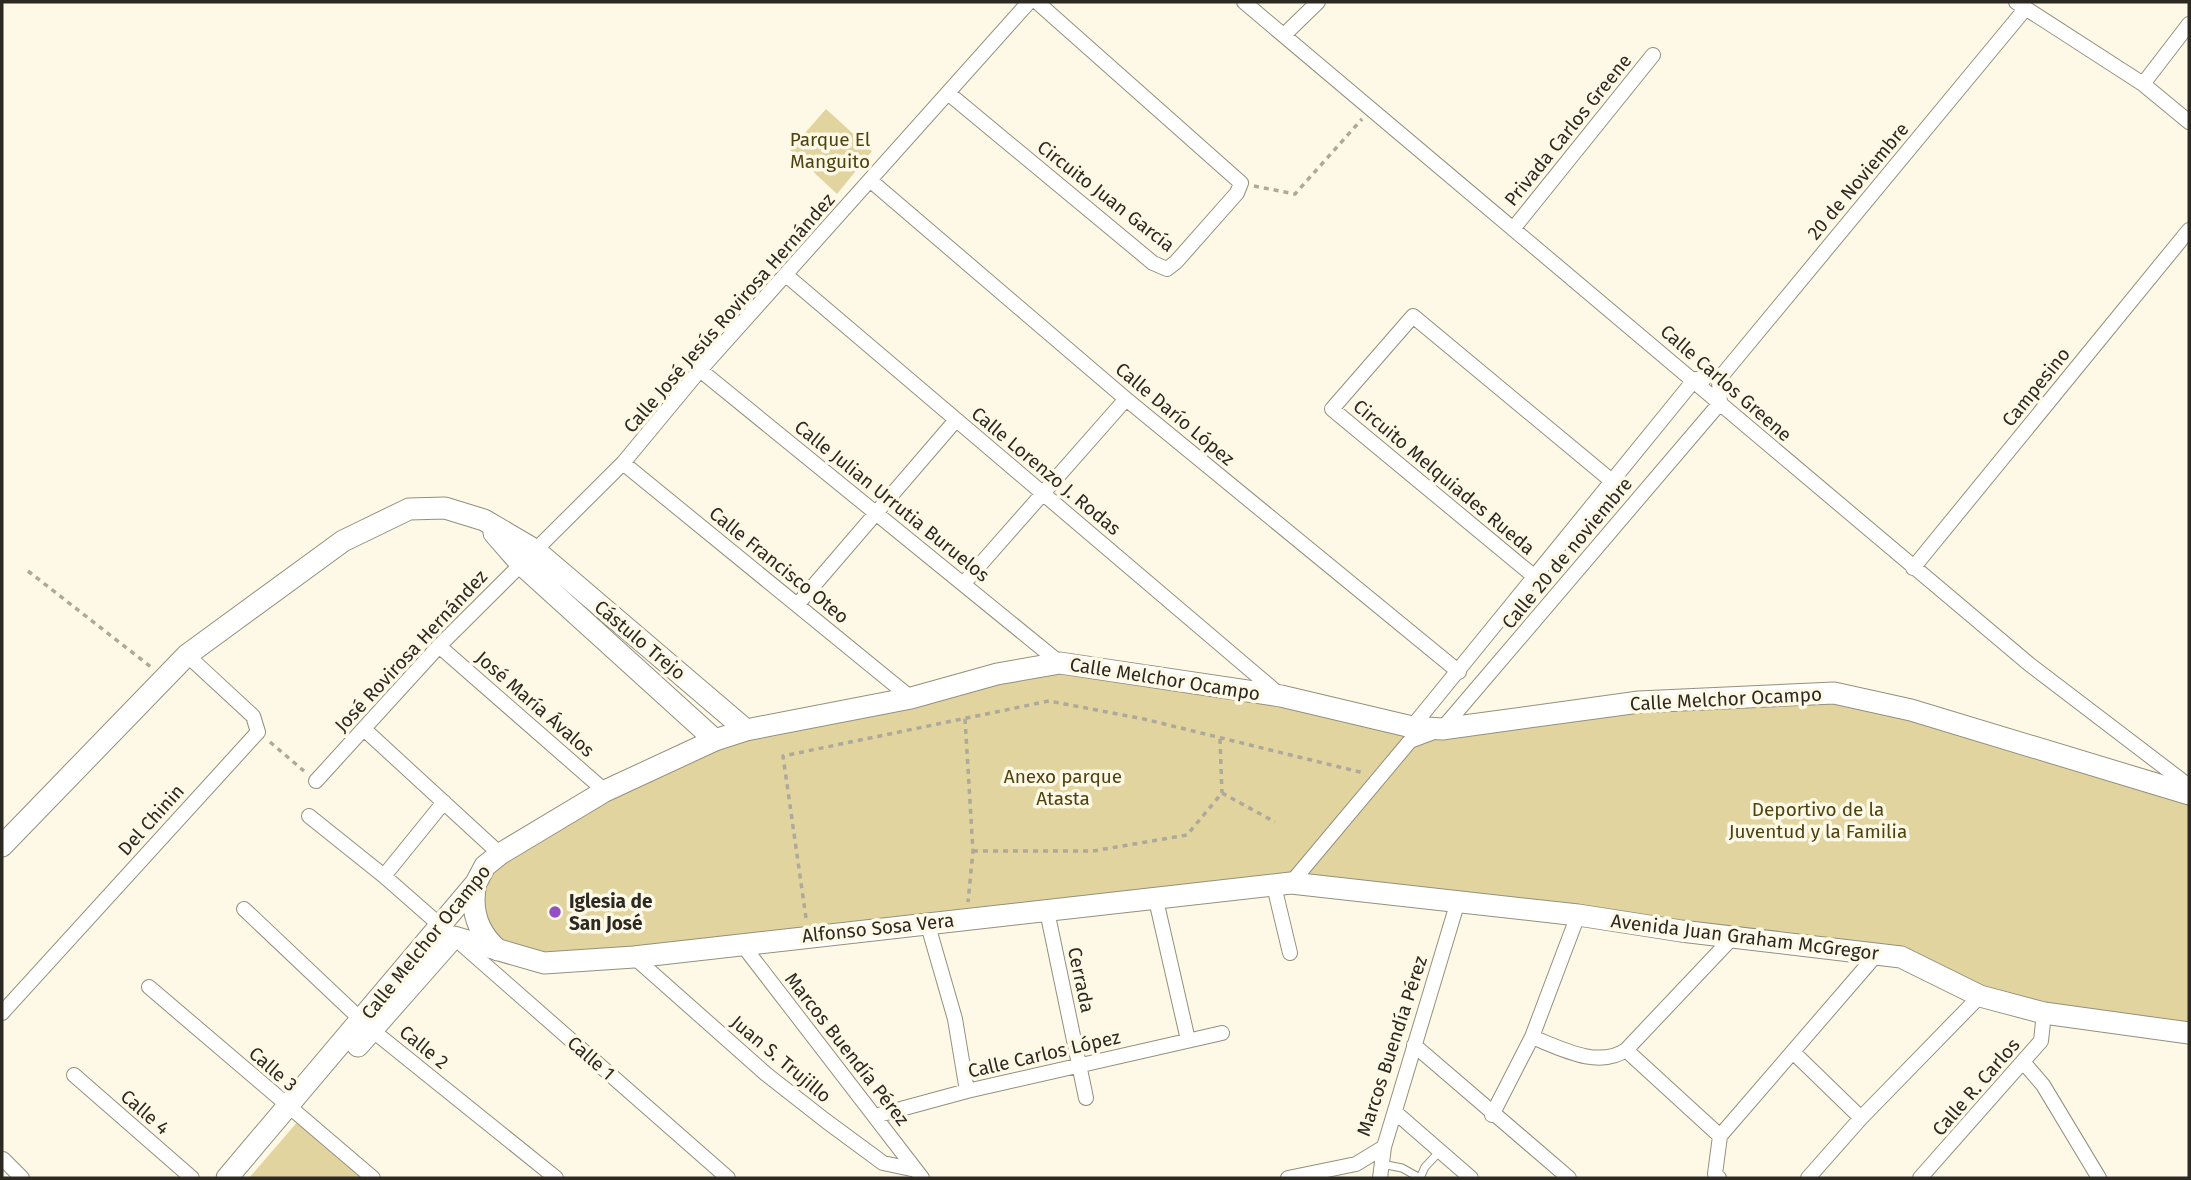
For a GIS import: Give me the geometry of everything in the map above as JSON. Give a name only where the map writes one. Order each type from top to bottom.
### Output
[{"type":"street","name":"Calle José Jesús Rovirosa Hernández","points":[[528,557],[623,463],[700,370],[1029,2]]},
{"type":"street","points":[[1037,2],[1241,183]]},
{"type":"street","name":"Calle Carlos Greene","points":[[1244,2],[1695,379],[1913,568],[2029,664],[2189,786]]},
{"type":"street","points":[[1284,35],[1318,2]]},
{"type":"street","points":[[2021,5],[2143,84],[2189,122]]},
{"type":"street","name":"20 de Noviembre","points":[[1719,379],[2021,5]]},
{"type":"street","points":[[2143,84],[2189,24]]},
{"type":"street","name":"Privada Carlos Greene","points":[[1513,229],[1653,55]]},
{"type":"street","name":"Circuito Juan García","points":[[948,93],[1153,263],[1167,269],[1237,193],[1241,183]]},
{"type":"street","name":"Calle Darío López","points":[[871,181],[1126,399],[1458,672]]},
{"type":"street","name":"Campesino","points":[[1913,568],[2189,230]]},
{"type":"street","name":"Calle Lorenzo J. Rodas","points":[[786,275],[1282,696]]},
{"type":"street","name":"Circuito Melquiades Rueda","points":[[1536,578],[1332,409],[1413,316],[1613,482]]},
{"type":"street","name":"Calle Julian Urrutia Buruelos","points":[[700,370],[1060,663]]},
{"type":"street","points":[[1695,379],[1719,379],[1720,403]]},
{"type":"street","name":"Calle 20 de noviembre","points":[[1411,734],[1695,379]]},
{"type":"street","points":[[964,583],[1126,399]]},
{"type":"street","name":"Calle 20 de noviembre","points":[[1442,729],[1720,403]]},
{"type":"street","points":[[797,605],[956,420]]},
{"type":"street","name":"Calle Francisco Oteo","points":[[623,463],[911,698]]},
{"type":"street","points":[[2,846],[187,655],[343,541],[409,509],[445,508],[484,520],[528,557]]},
{"type":"street","name":"José Rovirosa Hernández","points":[[316,781],[439,646],[528,557]]},
{"type":"street","name":"Cástulo Trejo","points":[[528,557],[746,730]]},
{"type":"street","name":"Cástulo Trejo","points":[[528,557],[715,740]]},
{"type":"street","name":"José María Ávalos","points":[[439,646],[605,791]]},
{"type":"street","points":[[187,655],[253,716],[258,732]]},
{"type":"street","name":"Calle Melchor Ocampo","points":[[245,1178],[294,1112],[367,1025],[454,934],[485,866],[500,855],[605,791],[715,740],[746,730],[911,698],[997,674],[1060,663],[1282,696],[1411,734],[1639,702],[1834,693],[1911,710],[2189,794]]},
{"type":"street","points":[[363,729],[500,855]]},
{"type":"street","name":"Del Chinin","points":[[2,1013],[258,732]]},
{"type":"street","points":[[1290,953],[1283,884],[1380,776],[1411,734]]},
{"type":"street","points":[[384,876],[444,802]]},
{"type":"street","name":"Calle 1","points":[[309,816],[454,934],[728,1178]]},
{"type":"street","points":[[476,883],[472,900],[477,923],[486,940],[502,953]]},
{"type":"street","name":"Alfonso Sosa Vera","points":[[454,934],[502,953],[544,962],[634,957],[1283,884]]},
{"type":"street","name":"Avenida Juan Graham McGregor","points":[[1283,884],[1578,915],[1901,957],[1980,996],[2045,1013],[2189,1033]]},
{"type":"street","points":[[1156,900],[1188,1040]]},
{"type":"street","name":"Marcos Buendía Pérez","points":[[1288,1178],[1356,1164],[1384,1147],[1458,901]]},
{"type":"street","name":"Calle 2","points":[[244,909],[367,1025],[556,1178]]},
{"type":"street","name":"Cerrada","points":[[1047,911],[1086,1098]]},
{"type":"street","points":[[1492,1115],[1532,1037],[1578,915]]},
{"type":"street","points":[[927,922],[955,1019],[967,1091]]},
{"type":"street","points":[[1532,1037],[1583,1056],[1614,1058],[1626,1050],[1732,937]]},
{"type":"street","name":"Marcos Buendía Pérez","points":[[741,943],[919,1174]]},
{"type":"street","points":[[1715,1177],[1720,1136],[1877,954]]},
{"type":"street","name":"Juan S. Trujillo","points":[[634,957],[766,1074],[826,1121],[883,1163],[919,1174]]},
{"type":"street","name":"Calle 3","points":[[149,986],[373,1178]]},
{"type":"street","points":[[1808,1178],[1861,1118],[1980,996]]},
{"type":"street","name":"Calle R. Carlos","points":[[1920,1178],[2041,1041],[2045,1013]]},
{"type":"street","name":"Calle Carlos López","points":[[875,1116],[967,1091],[1222,1033]]},
{"type":"street","points":[[1414,1045],[1492,1115],[1569,1178]]},
{"type":"street","points":[[1626,1050],[1720,1136]]},
{"type":"street","points":[[1793,1052],[1861,1118]]},
{"type":"street","points":[[2024,1063],[2043,1085],[2099,1178]]},
{"type":"street","name":"Calle 4","points":[[74,1075],[192,1178]]},
{"type":"street","name":"Calle Melchor Ocampo","points":[[227,1178],[294,1112]]},
{"type":"street","points":[[1395,1112],[1472,1178]]},
{"type":"street","points":[[1380,1171],[1384,1147]]},
{"type":"street","points":[[3,1159],[22,1178]]},
{"type":"lane","points":[[1380,1171],[1402,1168],[1420,1178],[1425,1167],[1440,1151]]},
{"type":"path","points":[[1241,183],[1295,194],[1371,109]]},
{"type":"path","points":[[28,571],[165,678]]},
{"type":"path","points":[[806,918],[783,756],[1049,701],[1380,776]]},
{"type":"path","points":[[965,719],[973,851],[966,918]]},
{"type":"path","points":[[258,732],[316,781]]},
{"type":"path","points":[[973,851],[1093,851],[1187,835],[1222,793],[1220,738]]},
{"type":"path","points":[[1222,793],[1275,822]]},
{"type":"green space","name":"Parque El Manguito","points":[[826,109],[872,151],[837,194],[790,150]]},
{"type":"green space","points":[[1060,663],[1442,729],[1834,693],[2189,795],[2189,1033],[2045,1013],[1901,957],[1291,883],[544,963],[481,933],[485,866],[715,740]]},
{"type":"green space","points":[[299,1120],[367,1178],[249,1178]]},
{"type":"place","name":"Iglesia de San José","points":[[555,912]]},
{"type":"park label","name":"Anexo parque Atasta","points":[[1063,787]]},
{"type":"park label","name":"Deportivo de la Juventud y la Familia","points":[[1818,820]]}]
